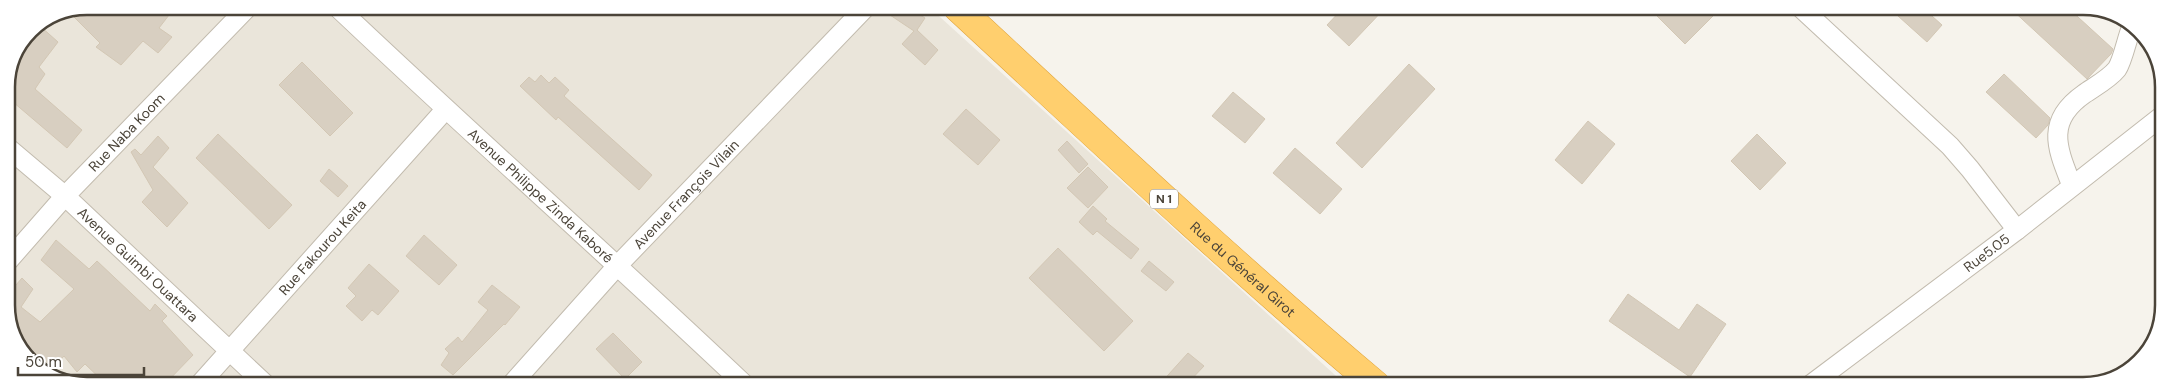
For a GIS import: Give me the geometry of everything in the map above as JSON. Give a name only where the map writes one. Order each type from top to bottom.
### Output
[{"type":"highway","name":"Rue du Général Girot","points":[[966,15],[1132,171],[1280,304],[1367,377]]},
{"type":"street","name":"Rue Naba Koom","points":[[15,253],[65,196],[240,15]]},
{"type":"street","name":"Avenue Philippe Zinda Kaboré","points":[[345,15],[445,110],[618,265],[737,377]]},
{"type":"street","name":"Avenue François Vilain","points":[[518,377],[618,265],[857,15]]},
{"type":"street","points":[[1809,15],[1950,146],[2017,230]]},
{"type":"street","points":[[2072,186],[2057,148],[2058,127],[2073,103],[2118,68],[2123,58],[2122,53],[2130,32]]},
{"type":"street","name":"Rue Fakourou Keita","points":[[206,377],[445,110]]},
{"type":"street","name":"Rue5.05","points":[[1821,377],[2017,230],[2155,121]]},
{"type":"street","name":"Avenue Guimbi Ouattara","points":[[15,154],[65,196],[257,377]]},
{"type":"shaded area","points":[[938,15],[1337,377],[87,377],[69,375],[55,370],[43,362],[30,349],[16,319],[16,73],[27,47],[36,36],[47,27],[73,16]]},
{"type":"building","points":[[169,15],[159,28],[172,37],[158,53],[143,41],[121,65],[96,47],[100,43],[73,16]]},
{"type":"building","points":[[890,15],[920,15],[925,18],[917,30],[938,50],[925,65],[902,44],[914,31]]},
{"type":"building","points":[[1336,15],[1378,15],[1349,46],[1327,25]]},
{"type":"building","points":[[1656,15],[1714,15],[1685,44]]},
{"type":"building","points":[[1897,15],[1931,15],[1942,25],[1927,42]]},
{"type":"building","points":[[2018,15],[2076,15],[2113,49],[2111,54],[2087,79]]},
{"type":"building","points":[[44,30],[58,42],[39,67],[45,74],[35,89],[82,130],[67,148],[15,104],[16,73],[21,60],[27,47]]},
{"type":"building","points":[[302,62],[353,113],[330,136],[279,85]]},
{"type":"building","points":[[1409,64],[1435,89],[1362,168],[1336,143]]},
{"type":"building","points":[[2004,74],[2050,118],[2048,125],[2036,138],[1986,92]]},
{"type":"building","points":[[541,75],[549,83],[555,77],[569,90],[564,96],[652,175],[639,190],[558,117],[556,120],[520,86],[529,77],[535,82]]},
{"type":"building","points":[[1233,92],[1265,119],[1245,143],[1212,116]]},
{"type":"building","points":[[966,109],[1000,140],[978,165],[943,134]]},
{"type":"building","points":[[1588,121],[1615,144],[1582,184],[1555,160]]},
{"type":"building","points":[[218,134],[292,205],[269,229],[196,158]]},
{"type":"building","points":[[1757,134],[1786,163],[1760,190],[1731,161]]},
{"type":"building","points":[[158,136],[169,148],[153,167],[188,203],[167,227],[142,202],[153,190],[131,152],[135,149],[141,155]]},
{"type":"building","points":[[1067,141],[1088,164],[1079,173],[1058,150]]},
{"type":"building","points":[[1295,148],[1342,189],[1320,214],[1273,173]]},
{"type":"building","points":[[1088,167],[1108,187],[1088,208],[1067,188]]},
{"type":"building","points":[[329,169],[348,186],[338,197],[320,181]]},
{"type":"building","points":[[1093,206],[1107,219],[1105,221],[1139,249],[1131,259],[1097,231],[1093,235],[1079,222]]},
{"type":"building","points":[[424,235],[457,265],[439,285],[406,256]]},
{"type":"building","points":[[56,240],[89,269],[97,261],[150,311],[155,304],[167,316],[162,321],[193,355],[172,377],[99,377],[85,364],[77,372],[64,356],[52,368],[30,349],[16,319],[15,286],[22,278],[33,289],[21,307],[40,322],[74,289],[41,260]]},
{"type":"building","points":[[1058,248],[1133,321],[1104,351],[1029,278]]},
{"type":"building","points":[[1149,261],[1174,282],[1166,291],[1141,271]]},
{"type":"building","points":[[369,264],[399,291],[378,315],[372,310],[362,321],[346,306],[356,296],[348,288]]},
{"type":"building","points":[[492,285],[520,307],[505,325],[453,375],[441,365],[449,353],[445,349],[458,337],[462,342],[488,310],[478,302]]},
{"type":"building","points":[[1628,294],[1679,330],[1697,304],[1726,324],[1690,377],[1609,321]]},
{"type":"building","points":[[613,333],[642,362],[627,377],[623,377],[596,349]]},
{"type":"building","points":[[1188,353],[1204,366],[1194,377],[1166,377]]}]
